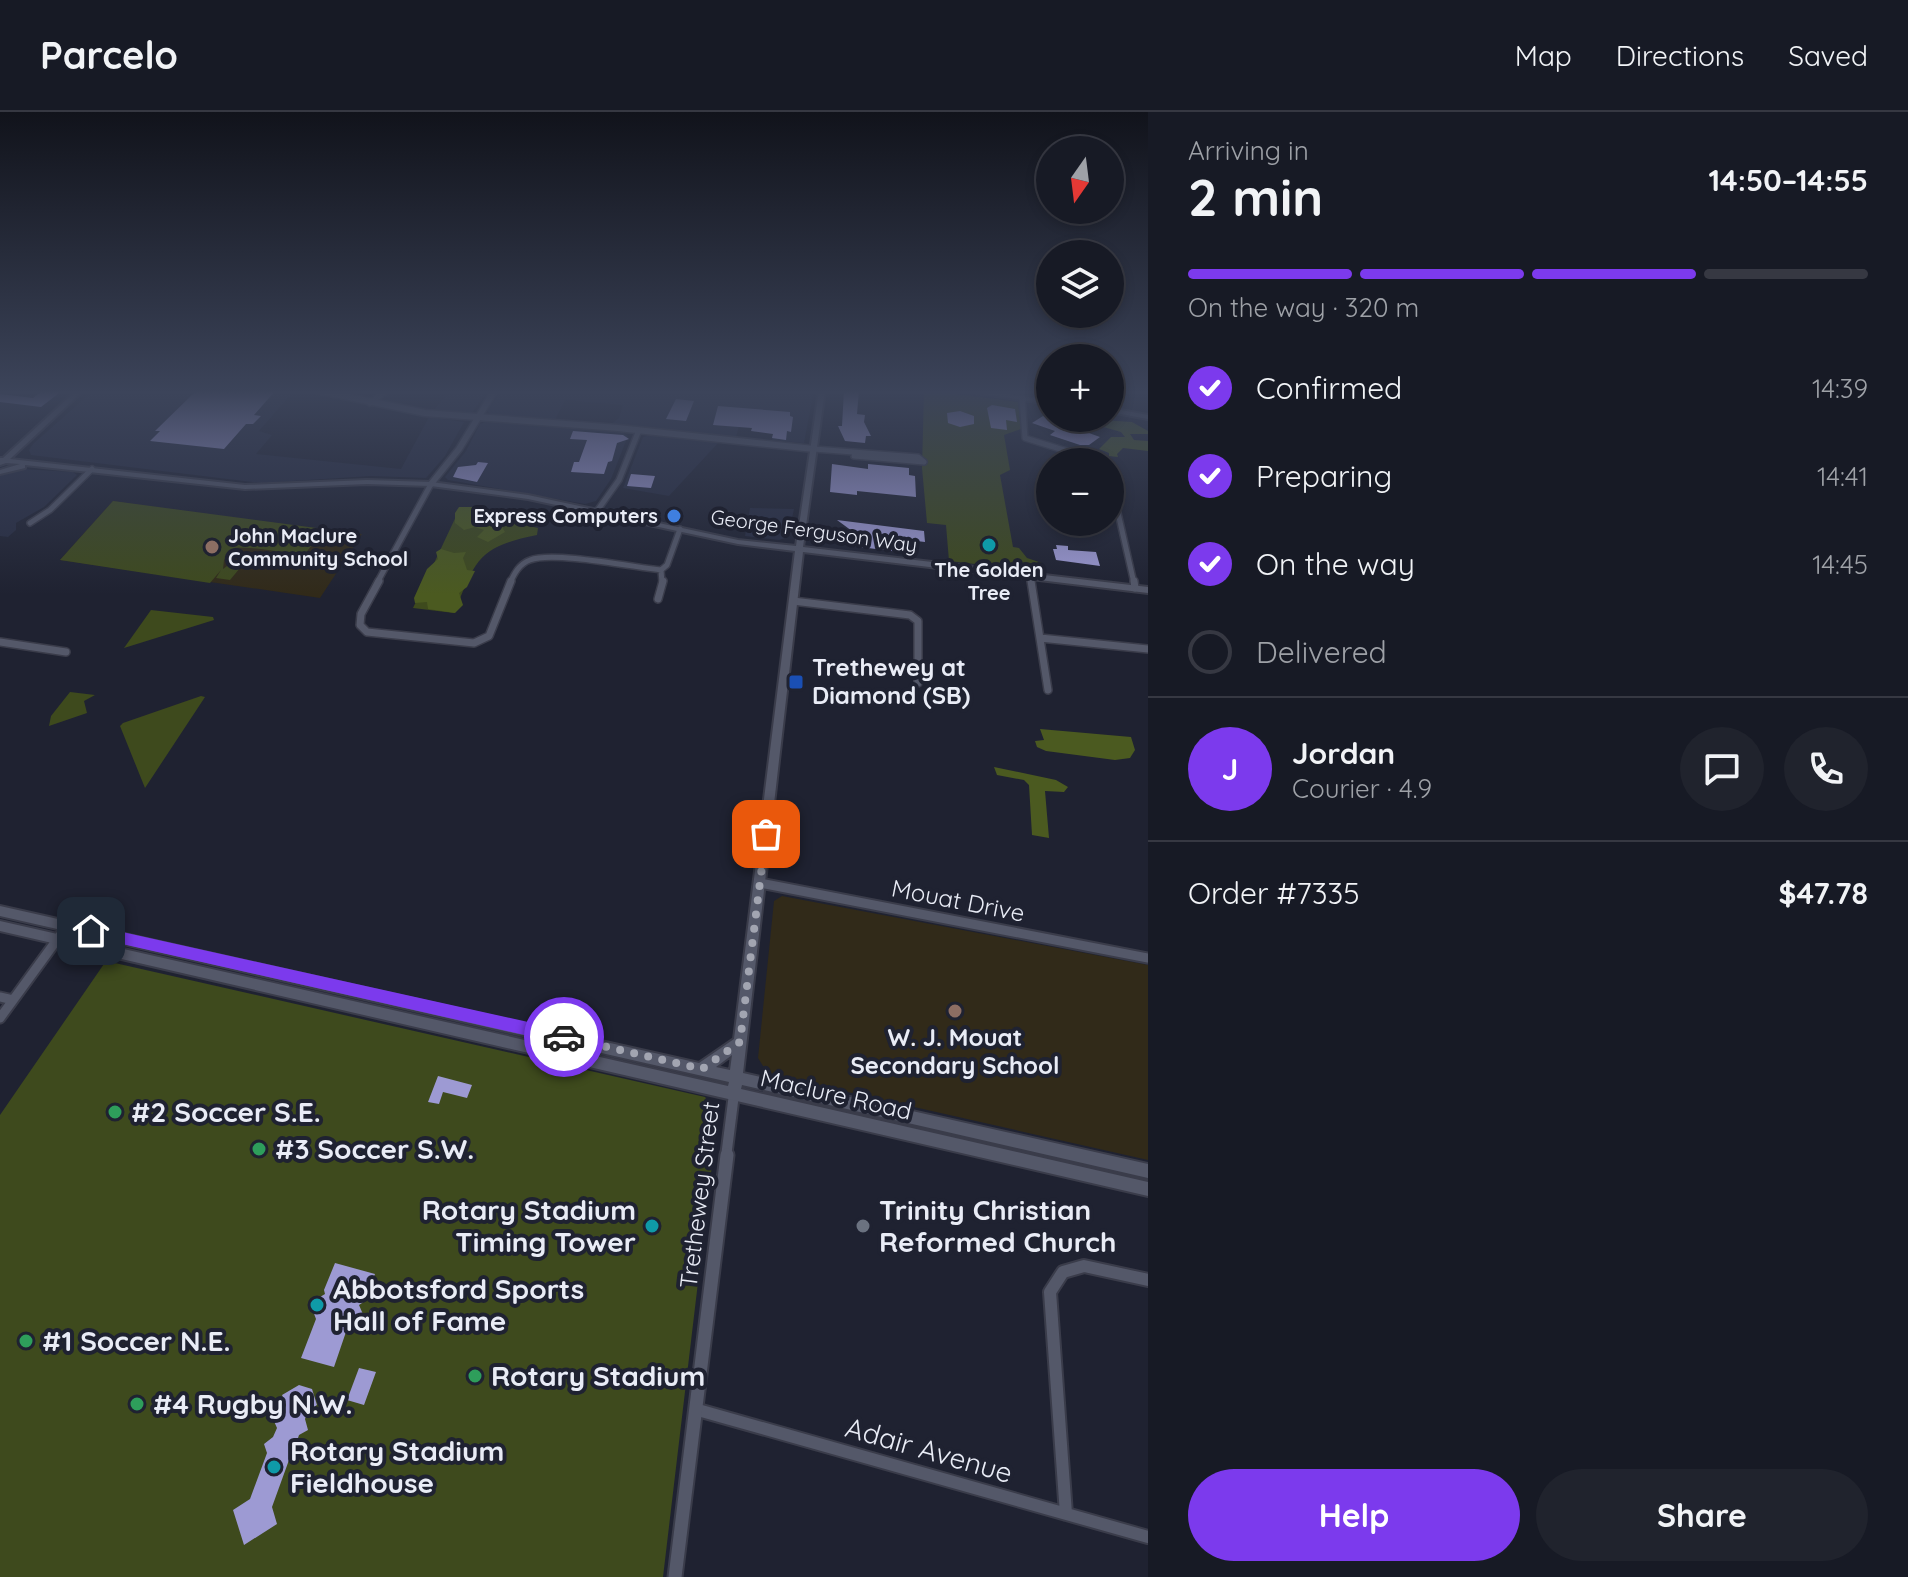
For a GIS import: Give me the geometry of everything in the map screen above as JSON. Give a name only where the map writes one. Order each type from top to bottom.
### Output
[{"type":"main road","points":[[28,458],[36,463]]},
{"type":"main road","name":"Trethewey Street","points":[[734,1094],[813,458]]},
{"type":"main road","name":"George Ferguson Way","points":[[1,462],[36,463],[245,487],[367,482],[431,484],[506,493],[738,542],[1148,590]]},
{"type":"main road","points":[[0,472],[36,463]]},
{"type":"main road","name":"Maclure Road","points":[[0,911],[1148,1171]]},
{"type":"main road","name":"Maclure Road","points":[[0,926],[1148,1189]]},
{"type":"main road","points":[[702,1069],[740,1042]]},
{"type":"street","points":[[452,458],[431,484],[361,614],[360,625],[367,632],[474,643],[489,636],[495,627],[516,570],[537,559],[661,570],[667,565],[680,529]]},
{"type":"street","points":[[597,511],[619,480],[628,458]]},
{"type":"street","points":[[884,458],[924,462],[920,458]]},
{"type":"street","points":[[30,523],[50,510],[92,469]]},
{"type":"street","points":[[1123,536],[1135,588]]},
{"type":"street","points":[[658,599],[664,577],[661,570]]},
{"type":"street","points":[[1030,576],[1048,690]]},
{"type":"street","points":[[793,601],[910,615],[918,621],[918,683]]},
{"type":"street","points":[[1040,638],[1148,649]]},
{"type":"street","points":[[0,642],[66,652]]},
{"type":"street","name":"Mouat Drive","points":[[760,883],[1148,958]]},
{"type":"street","points":[[0,1018],[67,926]]},
{"type":"street","points":[[0,997],[13,1000]]},
{"type":"street","name":"Trethewey Street","points":[[675,1577],[698,1410],[734,1094]]},
{"type":"street","points":[[1066,1514],[1050,1292],[1055,1279],[1072,1267],[1094,1267],[1148,1280]]},
{"type":"street","name":"Adair Avenue","points":[[698,1410],[1148,1537]]},
{"type":"shaded area","points":[[59,458],[298,458],[401,469],[407,458],[443,458],[426,478],[371,476],[261,483]]},
{"type":"shaded area","points":[[460,458],[619,458],[611,479],[596,501],[585,504],[445,477]]},
{"type":"shaded area","points":[[635,458],[704,458],[669,496],[623,488]]},
{"type":"shaded area","points":[[22,469],[73,472],[77,475],[44,507],[16,523],[16,530],[8,537],[0,536],[0,476]]},
{"type":"shaded area","name":"John Maclure Community School","points":[[113,501],[362,534],[320,598],[60,560]]},
{"type":"shaded area","points":[[750,508],[794,509],[788,537],[779,540],[745,536]]},
{"type":"shaded area","name":"W. J. Mouat Secondary School","points":[[782,896],[1148,965],[1148,1160],[768,1074],[758,1058],[774,901]]},
{"type":"green space","points":[[922,458],[1008,458],[1010,470],[1000,475],[1013,547],[1019,548],[1027,558],[1042,563],[1043,572],[949,561],[946,525],[927,523]]},
{"type":"green space","name":"John Maclure Community School","points":[[113,501],[324,529],[305,554],[323,567],[290,563],[296,555],[294,552],[234,548],[224,560],[223,569],[238,561],[245,562],[230,580],[216,578],[221,570],[210,583],[60,560]]},
{"type":"green space","points":[[459,507],[472,507],[479,516],[498,520],[505,532],[488,542],[477,537],[484,530],[475,527],[464,530],[455,523],[455,513]]},
{"type":"green space","points":[[459,510],[538,528],[537,535],[502,545],[481,559],[454,613],[413,608]]},
{"type":"green space","points":[[441,549],[454,553],[466,552],[463,558],[467,570],[475,571],[467,587],[459,593],[463,605],[455,613],[428,609],[427,602],[415,603],[414,598],[427,569],[438,559],[436,552]]},
{"type":"green space","points":[[151,610],[213,617],[214,620],[124,648]]},
{"type":"green space","points":[[70,692],[95,695],[84,701],[87,713],[49,726],[51,716]]},
{"type":"green space","points":[[205,697],[145,788],[120,726]]},
{"type":"green space","points":[[1040,729],[1131,737],[1135,750],[1130,758],[1115,760],[1046,751],[1037,747],[1035,741],[1044,740]]},
{"type":"green space","points":[[994,767],[1056,780],[1068,787],[1064,792],[1045,791],[1049,838],[1032,835],[1029,785],[1024,780],[997,775]]},
{"type":"green space","points":[[106,961],[705,1097],[718,1114],[663,1577],[0,1577],[0,1115]]},
{"type":"building","points":[[580,458],[613,458],[604,474],[571,472],[574,462],[579,462]]},
{"type":"building","points":[[478,462],[488,463],[477,482],[453,477],[458,467],[476,465]]},
{"type":"building","points":[[832,464],[868,469],[868,464],[909,468],[909,475],[915,476],[916,497],[857,491],[857,495],[830,492]]},
{"type":"building","points":[[631,474],[655,476],[651,488],[627,486]]},
{"type":"building","points":[[837,520],[924,531],[925,542],[900,539],[900,552],[852,546],[852,531]]},
{"type":"building","points":[[1056,545],[1068,546],[1068,550],[1096,552],[1100,566],[1056,560],[1053,549],[1057,549]]},
{"type":"building","points":[[438,1076],[472,1085],[467,1098],[443,1092],[439,1104],[428,1102]]},
{"type":"building","points":[[335,1263],[375,1274],[365,1301],[359,1305],[365,1319],[347,1329],[334,1367],[301,1358],[316,1319],[310,1303],[325,1294]]},
{"type":"building","points":[[359,1368],[376,1372],[364,1405],[347,1400]]},
{"type":"building","name":"Rotary Stadium Fieldhouse","points":[[299,1385],[312,1389],[317,1405],[308,1411],[305,1419],[308,1430],[299,1435],[296,1444],[299,1455],[289,1460],[272,1507],[277,1524],[244,1545],[233,1510],[250,1499],[267,1453],[264,1444],[273,1437],[277,1428],[273,1419],[283,1413],[286,1405],[282,1395]]},
{"type":"way so far","points":[[564,1037],[702,1069],[740,1042],[766,834]]},
{"type":"place","name":"Express Computers","points":[[674,516]]},
{"type":"place","name":"The Golden Tree","points":[[989,545]]},
{"type":"place","name":"John Maclure Community School","points":[[212,547]]},
{"type":"place","name":"Trethewey at Diamond (SB)","points":[[796,682]]},
{"type":"place","name":"W. J. Mouat Secondary School","points":[[955,1011]]},
{"type":"place","name":"#2 Soccer S.E.","points":[[115,1112]]},
{"type":"place","name":"#3 Soccer S.W.","points":[[259,1149]]},
{"type":"place","name":"Rotary Stadium Timing Tower","points":[[652,1226]]},
{"type":"place","name":"Trinity Christian Reformed Church","points":[[863,1226]]},
{"type":"place","name":"Abbotsford Sports Hall of Fame","points":[[317,1305]]},
{"type":"place","name":"#1 Soccer N.E.","points":[[26,1341]]},
{"type":"place","name":"Rotary Stadium","points":[[475,1376]]},
{"type":"place","name":"#4 Rugby N.W.","points":[[137,1404]]},
{"type":"place","name":"Rotary Stadium Fieldhouse","points":[[274,1467]]},
{"type":"route","points":[[91,931],[564,1037]]}]
